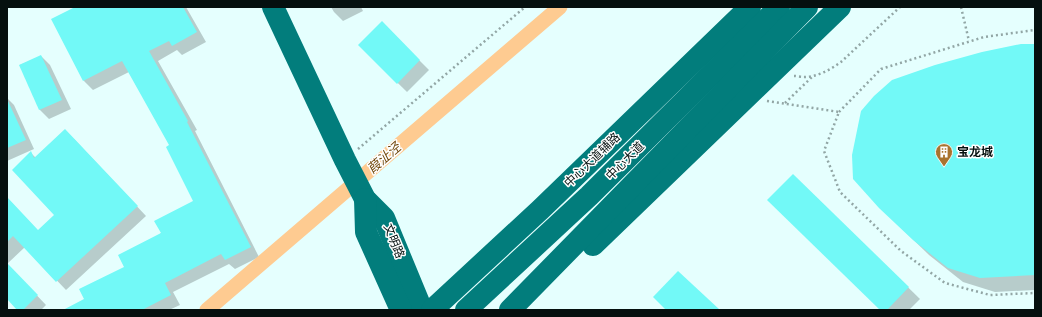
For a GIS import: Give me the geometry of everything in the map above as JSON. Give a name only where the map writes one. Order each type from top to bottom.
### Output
[{"type":"main road","points":[[273,7],[365,199]]},
{"type":"main road","name":"中心大道辅路","points":[[432,310],[540,210],[750,7]]},
{"type":"main road","name":"中心大道","points":[[466,310],[589,196],[779,7]]},
{"type":"main road","name":"中心大道","points":[[510,310],[807,7]]},
{"type":"main road","points":[[546,273],[585,252],[677,166],[840,7]]},
{"type":"main road","name":"文明路","points":[[365,199],[366,232],[400,310]]},
{"type":"main road","name":"文明路","points":[[365,199],[384,218],[422,310]]},
{"type":"path","points":[[345,160],[525,7]]},
{"type":"path","points":[[772,72],[804,77],[830,70],[841,62],[900,7]]},
{"type":"path","points":[[961,7],[969,41]]},
{"type":"path","points":[[1035,30],[984,37],[881,69],[839,112],[824,151],[840,192],[901,251],[945,283],[990,295],[1035,293]]},
{"type":"path","points":[[785,104],[813,75]]},
{"type":"path","points":[[745,98],[839,112]]},
{"type":"building","points":[[75,7],[183,7],[197,32],[172,46],[169,41],[149,51],[188,121],[187,122],[251,247],[225,260],[221,254],[165,283],[171,295],[142,310],[63,310],[84,299],[79,289],[124,267],[118,255],[161,233],[154,221],[193,201],[166,147],[169,145],[122,61],[83,81],[51,19]]},
{"type":"building","points":[[382,21],[420,60],[397,84],[358,45]]},
{"type":"building","name":"宝龙城","points":[[1021,44],[1035,44],[1035,275],[980,278],[948,268],[913,240],[879,208],[853,179],[852,155],[861,111],[874,96],[892,80],[935,65],[982,52]]},
{"type":"building","points":[[41,55],[62,100],[39,110],[19,65]]},
{"type":"building","points":[[7,99],[26,140],[7,148]]},
{"type":"building","points":[[65,129],[138,206],[56,282],[13,236],[7,242],[7,197],[38,230],[54,215],[12,170],[31,151],[34,158]]},
{"type":"building","points":[[793,174],[909,287],[887,310],[880,310],[767,200]]},
{"type":"building","points":[[7,263],[38,295],[23,310],[17,310],[7,299]]},
{"type":"building","points":[[678,271],[720,310],[666,310],[653,297]]},
{"type":"waterway","name":"葭沚泾","points":[[207,310],[560,7]]},
{"type":"place","name":"宝龙城","points":[[944,167]]}]
